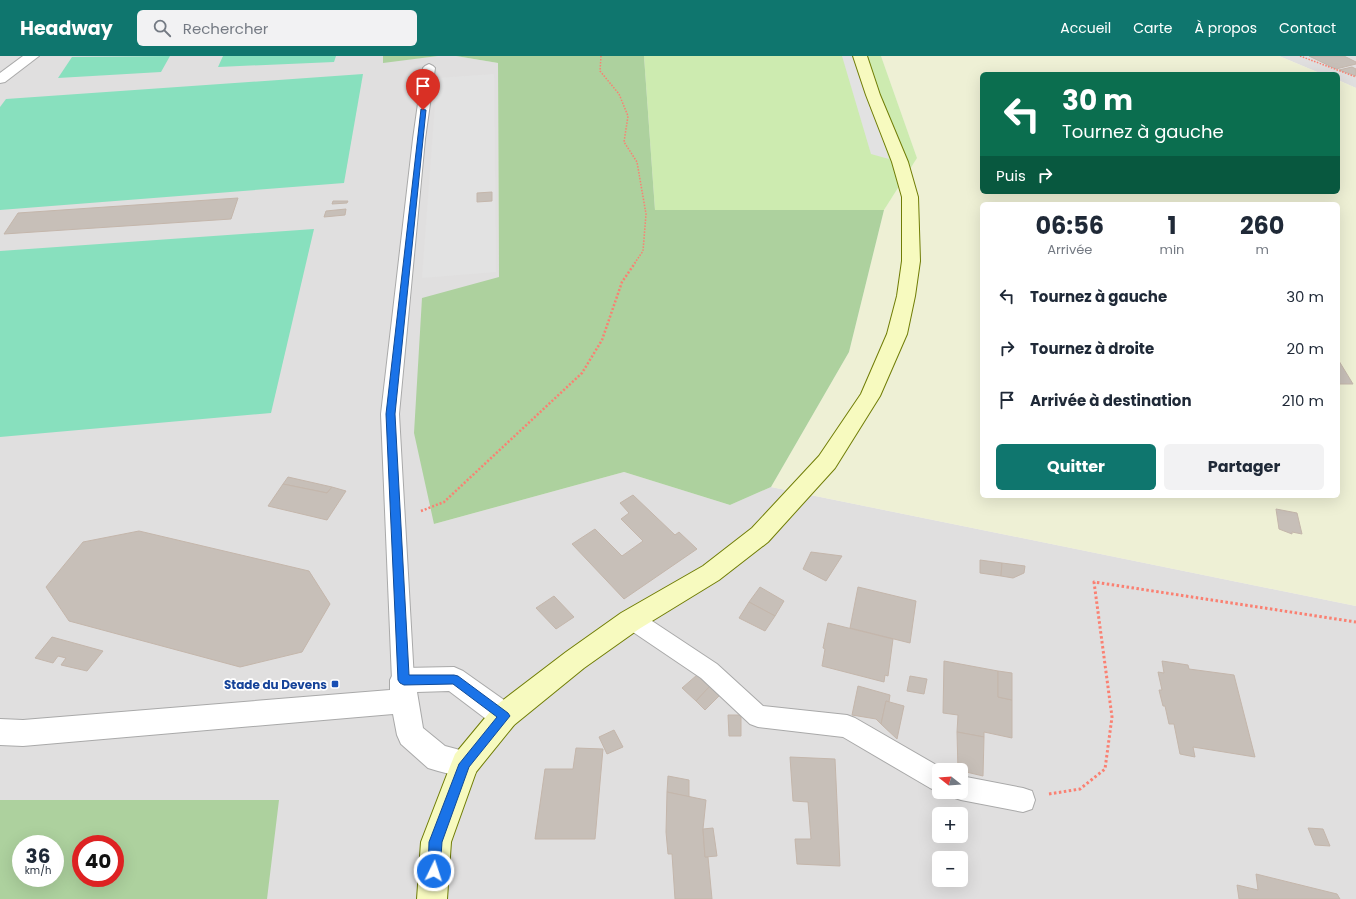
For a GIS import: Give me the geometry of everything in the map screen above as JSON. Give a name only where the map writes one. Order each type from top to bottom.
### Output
[{"type":"street","points":[[0,80],[32,56]]},
{"type":"street","points":[[432,899],[436,842],[465,764],[504,716],[575,660],[630,621],[711,573],[760,535],[827,462],[870,396],[897,334],[906,296],[911,261],[910,198],[900,162],[873,95],[860,56]]},
{"type":"street","points":[[0,732],[23,733],[186,721],[404,690],[454,680],[504,716]]},
{"type":"street","points":[[404,690],[411,735],[438,758],[465,764]]},
{"type":"lane","points":[[404,690],[390,414],[418,147],[429,68]]},
{"type":"lane","points":[[630,621],[635,622],[709,671],[758,716],[847,726],[932,776]]},
{"type":"lane","points":[[968,789],[1023,800]]},
{"type":"path","points":[[396,521],[444,502],[582,373],[602,340],[622,282],[643,252],[646,214],[637,162],[624,142],[628,116],[619,94],[600,71],[601,56]]},
{"type":"path","points":[[1300,56],[1356,77]]},
{"type":"path","points":[[1023,800],[1080,789],[1105,769],[1112,717],[1094,582],[1356,622]]},
{"type":"shaded area","points":[[0,56],[383,56],[383,62],[438,56],[456,56],[498,63],[499,277],[434,524],[624,472],[730,505],[771,487],[1356,606],[1356,899],[0,899]]},
{"type":"shaded area","points":[[842,56],[856,56],[889,159],[871,154]]},
{"type":"shaded area","points":[[1279,56],[1356,56],[1356,88],[1340,81],[1340,72],[1317,72]]},
{"type":"shaded area","points":[[494,74],[496,272],[422,278],[437,78]]},
{"type":"green space","points":[[170,56],[161,72],[58,78],[72,57]]},
{"type":"green space","points":[[223,56],[336,56],[334,62],[218,67]]},
{"type":"green space","points":[[383,56],[438,56],[383,63]]},
{"type":"green space","points":[[456,56],[644,56],[655,210],[884,210],[849,352],[771,487],[730,505],[624,472],[434,524],[414,433],[422,298],[499,277],[498,63]]},
{"type":"green space","points":[[644,56],[881,56],[917,158],[884,210],[655,210]]},
{"type":"green space","points":[[881,56],[1279,56],[1317,72],[980,72],[980,194],[1340,194],[1340,81],[1356,88],[1356,606],[771,487],[849,352],[884,210],[917,158]]},
{"type":"green space","points":[[363,74],[344,183],[0,210],[0,107],[6,99]]},
{"type":"green space","points":[[314,229],[271,413],[0,437],[0,251]]},
{"type":"green space","points":[[0,800],[279,800],[267,899],[0,899]]},
{"type":"building","points":[[1309,56],[1344,56],[1356,62],[1356,64],[1336,69]]},
{"type":"building","points":[[1352,67],[1356,69],[1356,76],[1339,70]]},
{"type":"building","points":[[492,192],[492,201],[477,202],[477,193]]},
{"type":"building","points":[[238,198],[231,219],[4,234],[18,213]]},
{"type":"building","points":[[333,201],[348,201],[347,203],[332,204]]},
{"type":"building","points":[[346,209],[345,215],[324,217],[326,211]]},
{"type":"building","points":[[1340,363],[1353,384],[1340,384]]},
{"type":"building","points":[[288,477],[332,487],[327,493],[283,484]]},
{"type":"building","points":[[283,484],[327,493],[332,487],[346,491],[327,520],[268,506]]},
{"type":"building","points":[[633,495],[675,535],[679,532],[697,549],[624,599],[572,544],[595,529],[622,556],[643,541],[621,519],[629,513],[620,503]]},
{"type":"building","points":[[1276,509],[1297,513],[1302,534],[1292,532],[1292,534],[1279,529]]},
{"type":"building","points":[[139,531],[309,571],[330,604],[302,652],[240,667],[69,621],[46,587],[83,542]]},
{"type":"building","points":[[811,552],[842,556],[826,581],[803,569]]},
{"type":"building","points":[[980,560],[1002,563],[1001,576],[980,573]]},
{"type":"building","points":[[1002,563],[1025,566],[1024,573],[1013,578],[1001,576]]},
{"type":"building","points":[[760,587],[784,601],[775,616],[749,602]]},
{"type":"building","points":[[858,587],[916,601],[910,643],[850,628]]},
{"type":"building","points":[[554,596],[574,617],[556,629],[536,608]]},
{"type":"building","points":[[749,602],[775,616],[765,631],[739,618]]},
{"type":"building","points":[[828,623],[893,639],[888,676],[885,675],[884,682],[822,666],[825,649],[823,648]]},
{"type":"building","points":[[52,637],[103,651],[87,671],[61,665],[66,658],[58,656],[53,663],[35,658]]},
{"type":"building","points":[[944,661],[998,671],[998,697],[1012,700],[1012,738],[984,732],[984,737],[957,732],[958,715],[943,713]]},
{"type":"building","points":[[1162,661],[1188,665],[1189,669],[1234,675],[1255,757],[1193,747],[1195,757],[1180,754],[1174,724],[1169,724],[1165,706],[1163,706],[1159,690],[1162,690],[1158,672],[1164,673]]},
{"type":"building","points":[[998,671],[1012,673],[1012,700],[998,697]]},
{"type":"building","points":[[697,675],[710,686],[696,701],[682,688]]},
{"type":"building","points":[[910,676],[927,679],[924,694],[907,691]]},
{"type":"building","points":[[710,686],[720,695],[705,710],[696,701]]},
{"type":"building","points":[[858,686],[890,695],[889,702],[886,701],[881,724],[876,719],[852,715]]},
{"type":"building","points":[[886,701],[904,706],[897,739],[881,724]]},
{"type":"building","points":[[728,715],[741,715],[741,736],[729,736]]},
{"type":"building","points":[[614,730],[623,747],[607,754],[599,737]]},
{"type":"building","points":[[957,732],[984,737],[983,776],[968,772],[968,763],[958,763]]},
{"type":"building","points":[[576,748],[603,749],[595,839],[535,839],[545,769],[573,769]]},
{"type":"building","points":[[790,757],[835,759],[840,866],[797,864],[795,839],[811,839],[808,802],[793,801]]},
{"type":"building","points":[[668,776],[689,780],[689,797],[667,792]]},
{"type":"building","points":[[667,792],[706,800],[703,829],[705,857],[708,857],[712,899],[675,899],[672,854],[668,854],[666,832]]},
{"type":"building","points":[[713,828],[717,856],[705,857],[703,829]]},
{"type":"building","points":[[1308,828],[1323,829],[1330,846],[1315,845]]},
{"type":"building","points":[[1256,874],[1337,894],[1340,899],[1239,899],[1237,885],[1258,890]]},
{"type":"place","name":"Stade du Devens","points":[[335,684]]},
{"type":"route","points":[[423,110],[390,414],[404,680],[454,680],[504,716],[465,764],[436,842],[434,871]]}]
